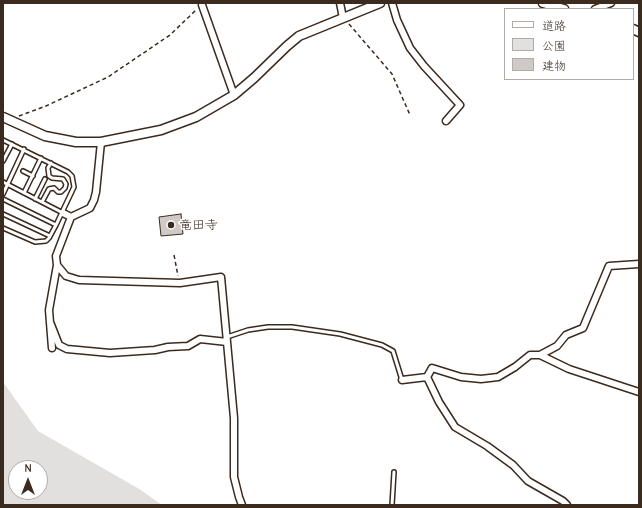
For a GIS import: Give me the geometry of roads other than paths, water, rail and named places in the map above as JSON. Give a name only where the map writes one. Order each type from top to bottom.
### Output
[{"type":"street","points":[[340,3],[344,18]]},
{"type":"street","points":[[6,118],[45,136],[76,142],[101,142],[161,130],[196,117],[234,95],[299,36],[379,3]]},
{"type":"street","points":[[392,3],[397,20],[410,48],[424,66],[460,105],[446,121]]},
{"type":"street","points":[[543,3],[560,8]]},
{"type":"street","points":[[202,5],[234,95]]},
{"type":"street","points":[[598,8],[608,5]]},
{"type":"street","points":[[52,348],[49,310],[57,265],[56,256],[71,217],[90,208],[94,200],[101,142]]},
{"type":"street","points":[[63,213],[71,217]]},
{"type":"street","points":[[540,355],[556,346],[566,335],[583,328],[609,266],[639,264]]},
{"type":"street","points":[[57,265],[66,276],[79,280],[180,283],[221,277],[234,418],[234,477],[242,505]]},
{"type":"street","points":[[50,322],[59,345],[67,349],[110,353],[188,346],[200,339],[227,340]]},
{"type":"street","points":[[427,377],[432,368],[462,377],[481,379],[498,377],[515,367],[530,355],[540,355],[569,369],[639,392]]},
{"type":"street","points":[[402,380],[427,377]]},
{"type":"street","points":[[427,377],[439,402],[455,426],[487,446],[513,465],[528,481],[563,501],[567,505]]},
{"type":"lane","points":[[3,140],[51,162],[68,172],[74,181],[74,187],[63,213],[46,241],[35,242],[3,228]]},
{"type":"lane","points":[[3,161],[12,144]]},
{"type":"lane","points":[[3,194],[24,149]]},
{"type":"lane","points":[[24,193],[41,158]]},
{"type":"lane","points":[[42,202],[48,189],[54,188],[58,192],[61,192],[65,188],[66,184],[63,178],[52,178],[49,176],[48,168],[51,162]]},
{"type":"lane","points":[[22,171],[33,176]]},
{"type":"lane","points":[[35,199],[45,179]]},
{"type":"lane","points":[[3,182],[63,213]]},
{"type":"lane","points":[[3,199],[56,225]]},
{"type":"lane","points":[[3,214],[50,236]]},
{"type":"lane","points":[[227,340],[248,330],[268,327],[292,327],[340,334],[382,345],[393,351],[402,380]]},
{"type":"lane","points":[[392,505],[394,472]]},
{"type":"place","name":"竜田寺","points":[[171,225]]}]
